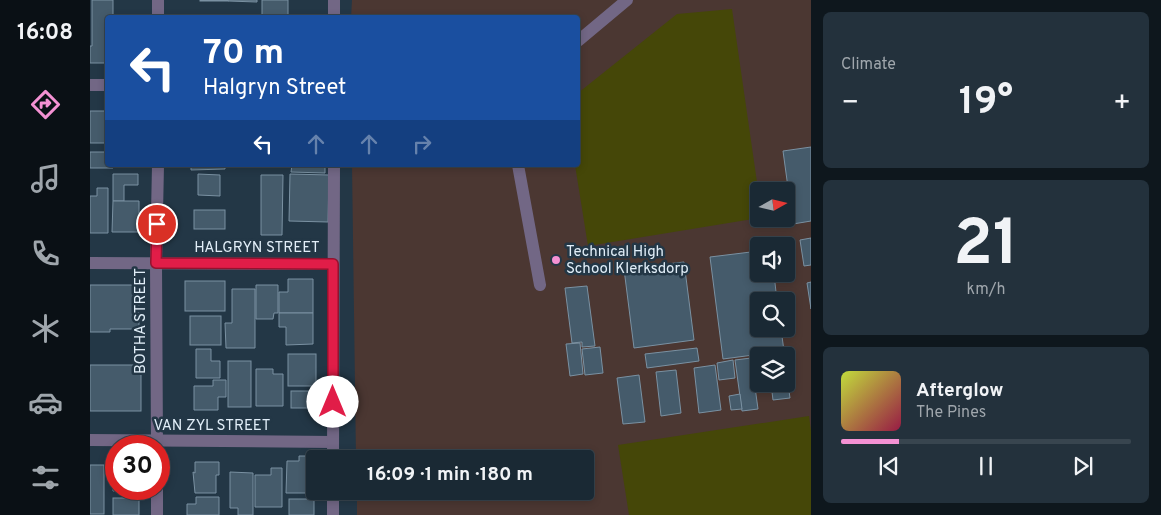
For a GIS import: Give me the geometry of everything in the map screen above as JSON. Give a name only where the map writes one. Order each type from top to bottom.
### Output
[{"type":"street","points":[[158,0],[158,15]]},
{"type":"street","points":[[334,0],[334,15]]},
{"type":"street","points":[[580,38],[627,0]]},
{"type":"street","points":[[90,85],[105,85]]},
{"type":"street","name":"BOTHA STREET","points":[[157,435],[156,263],[158,167]]},
{"type":"street","points":[[333,450],[334,167]]},
{"type":"street","points":[[518,167],[540,285]]},
{"type":"street","name":"HALGRYN STREET","points":[[90,263],[333,264]]},
{"type":"street","name":"VAN ZYL STREET","points":[[90,440],[105,441]]},
{"type":"street","name":"VAN ZYL STREET","points":[[170,443],[333,442]]},
{"type":"street","points":[[157,500],[157,515]]},
{"type":"street","points":[[333,500],[333,515]]},
{"type":"shaded area","name":"Technical High School Klerksdorp","points":[[352,0],[811,0],[811,515],[357,515],[357,500],[594,500],[594,450],[356,450],[352,167],[580,167],[580,15],[351,15]]},
{"type":"shaded area","points":[[732,9],[757,182],[750,182],[750,219],[588,246],[575,167],[580,167],[580,91],[677,14]]},
{"type":"shaded area","points":[[809,416],[811,431],[811,515],[629,515],[618,445]]},
{"type":"building","points":[[92,0],[113,0],[113,15],[105,15],[105,63],[90,63],[90,46],[92,46]]},
{"type":"building","points":[[228,0],[228,1],[200,1]]},
{"type":"building","points":[[257,0],[257,2],[228,1]]},
{"type":"building","points":[[262,0],[288,0],[288,15],[262,15]]},
{"type":"building","points":[[90,111],[105,111],[105,143],[90,143]]},
{"type":"building","points":[[811,147],[811,221],[795,224],[795,182],[787,182],[783,151]]},
{"type":"building","points":[[90,152],[105,152],[105,167],[113,167],[113,168],[90,168]]},
{"type":"building","points":[[191,167],[225,167],[225,169],[191,170]]},
{"type":"building","points":[[292,167],[325,167],[325,173],[291,172]]},
{"type":"building","points":[[113,174],[138,174],[138,185],[124,185],[124,201],[113,201]]},
{"type":"building","points":[[198,174],[220,175],[220,196],[198,195]]},
{"type":"building","points":[[290,174],[329,175],[328,222],[289,221]]},
{"type":"building","points":[[261,175],[283,175],[282,235],[261,235]]},
{"type":"building","points":[[97,188],[108,188],[108,233],[90,233],[90,196],[97,196]]},
{"type":"building","points":[[113,201],[139,201],[139,232],[112,232]]},
{"type":"building","points":[[194,210],[225,210],[225,229],[194,229]]},
{"type":"building","points":[[811,238],[811,265],[804,266],[800,240]]},
{"type":"building","points":[[750,252],[750,282],[775,282],[776,292],[750,292],[750,337],[782,337],[783,347],[750,347],[750,355],[723,359],[710,257]]},
{"type":"building","points":[[684,262],[694,340],[634,348],[624,269]]},
{"type":"building","points":[[288,279],[313,279],[313,313],[279,313],[279,292],[288,292]]},
{"type":"building","points":[[185,281],[225,281],[225,311],[185,311]]},
{"type":"building","points":[[811,282],[811,309],[807,283]]},
{"type":"building","points":[[90,285],[139,285],[139,329],[110,329],[110,332],[90,332]]},
{"type":"building","points":[[256,285],[278,285],[278,313],[274,313],[273,319],[256,319]]},
{"type":"building","points":[[587,286],[595,346],[582,347],[582,342],[572,343],[565,288]]},
{"type":"building","points":[[232,289],[255,289],[255,348],[226,348],[225,323],[232,323]]},
{"type":"building","points":[[279,313],[313,313],[313,344],[286,345],[286,327],[279,327]]},
{"type":"building","points":[[190,316],[221,316],[221,345],[190,345]]},
{"type":"building","points":[[580,343],[583,374],[570,376],[566,344]]},
{"type":"building","points":[[600,347],[603,373],[585,375],[582,349]]},
{"type":"building","points":[[697,348],[699,361],[647,368],[645,354]]},
{"type":"building","points":[[196,349],[211,349],[211,361],[220,361],[220,378],[196,378]]},
{"type":"building","points":[[288,354],[316,354],[316,386],[288,386]]},
{"type":"building","points":[[750,358],[750,392],[756,392],[758,409],[742,411],[735,360]]},
{"type":"building","points":[[733,360],[735,378],[719,380],[717,363]]},
{"type":"building","points":[[228,361],[251,361],[251,407],[228,407]]},
{"type":"building","points":[[90,365],[141,365],[141,411],[90,411]]},
{"type":"building","points":[[715,365],[721,410],[699,413],[694,368]]},
{"type":"building","points":[[256,369],[273,369],[273,374],[283,374],[283,406],[256,406]]},
{"type":"building","points":[[676,370],[681,413],[661,416],[656,372]]},
{"type":"building","points":[[639,375],[645,422],[623,424],[617,378]]},
{"type":"building","points":[[213,380],[226,380],[226,397],[218,397],[218,410],[194,410],[194,386],[213,386]]},
{"type":"building","points":[[291,391],[316,391],[316,408],[291,408]]},
{"type":"building","points":[[772,392],[789,392],[790,398],[773,400]]},
{"type":"building","points":[[740,394],[742,409],[731,410],[729,396]]},
{"type":"building","points":[[299,456],[306,456],[306,493],[286,493],[287,461],[299,461]]},
{"type":"building","points":[[195,462],[219,462],[219,475],[216,475],[216,493],[195,493],[193,472],[195,473]]},
{"type":"building","points":[[90,465],[104,465],[104,514],[90,514]]},
{"type":"building","points":[[271,468],[282,468],[282,507],[255,507],[255,475],[271,475]]},
{"type":"building","points":[[230,472],[253,473],[253,515],[238,515],[238,508],[230,508]]},
{"type":"building","points":[[196,497],[219,497],[219,515],[187,515],[187,504],[196,504]]},
{"type":"building","points":[[289,499],[314,500],[314,515],[289,515]]},
{"type":"building","points":[[113,500],[139,500],[139,515],[113,515]]},
{"type":"place","name":"Technical High School Klerksdorp","points":[[556,260]]},
{"type":"route","points":[[157,224],[156,263],[333,264],[333,402]]}]
